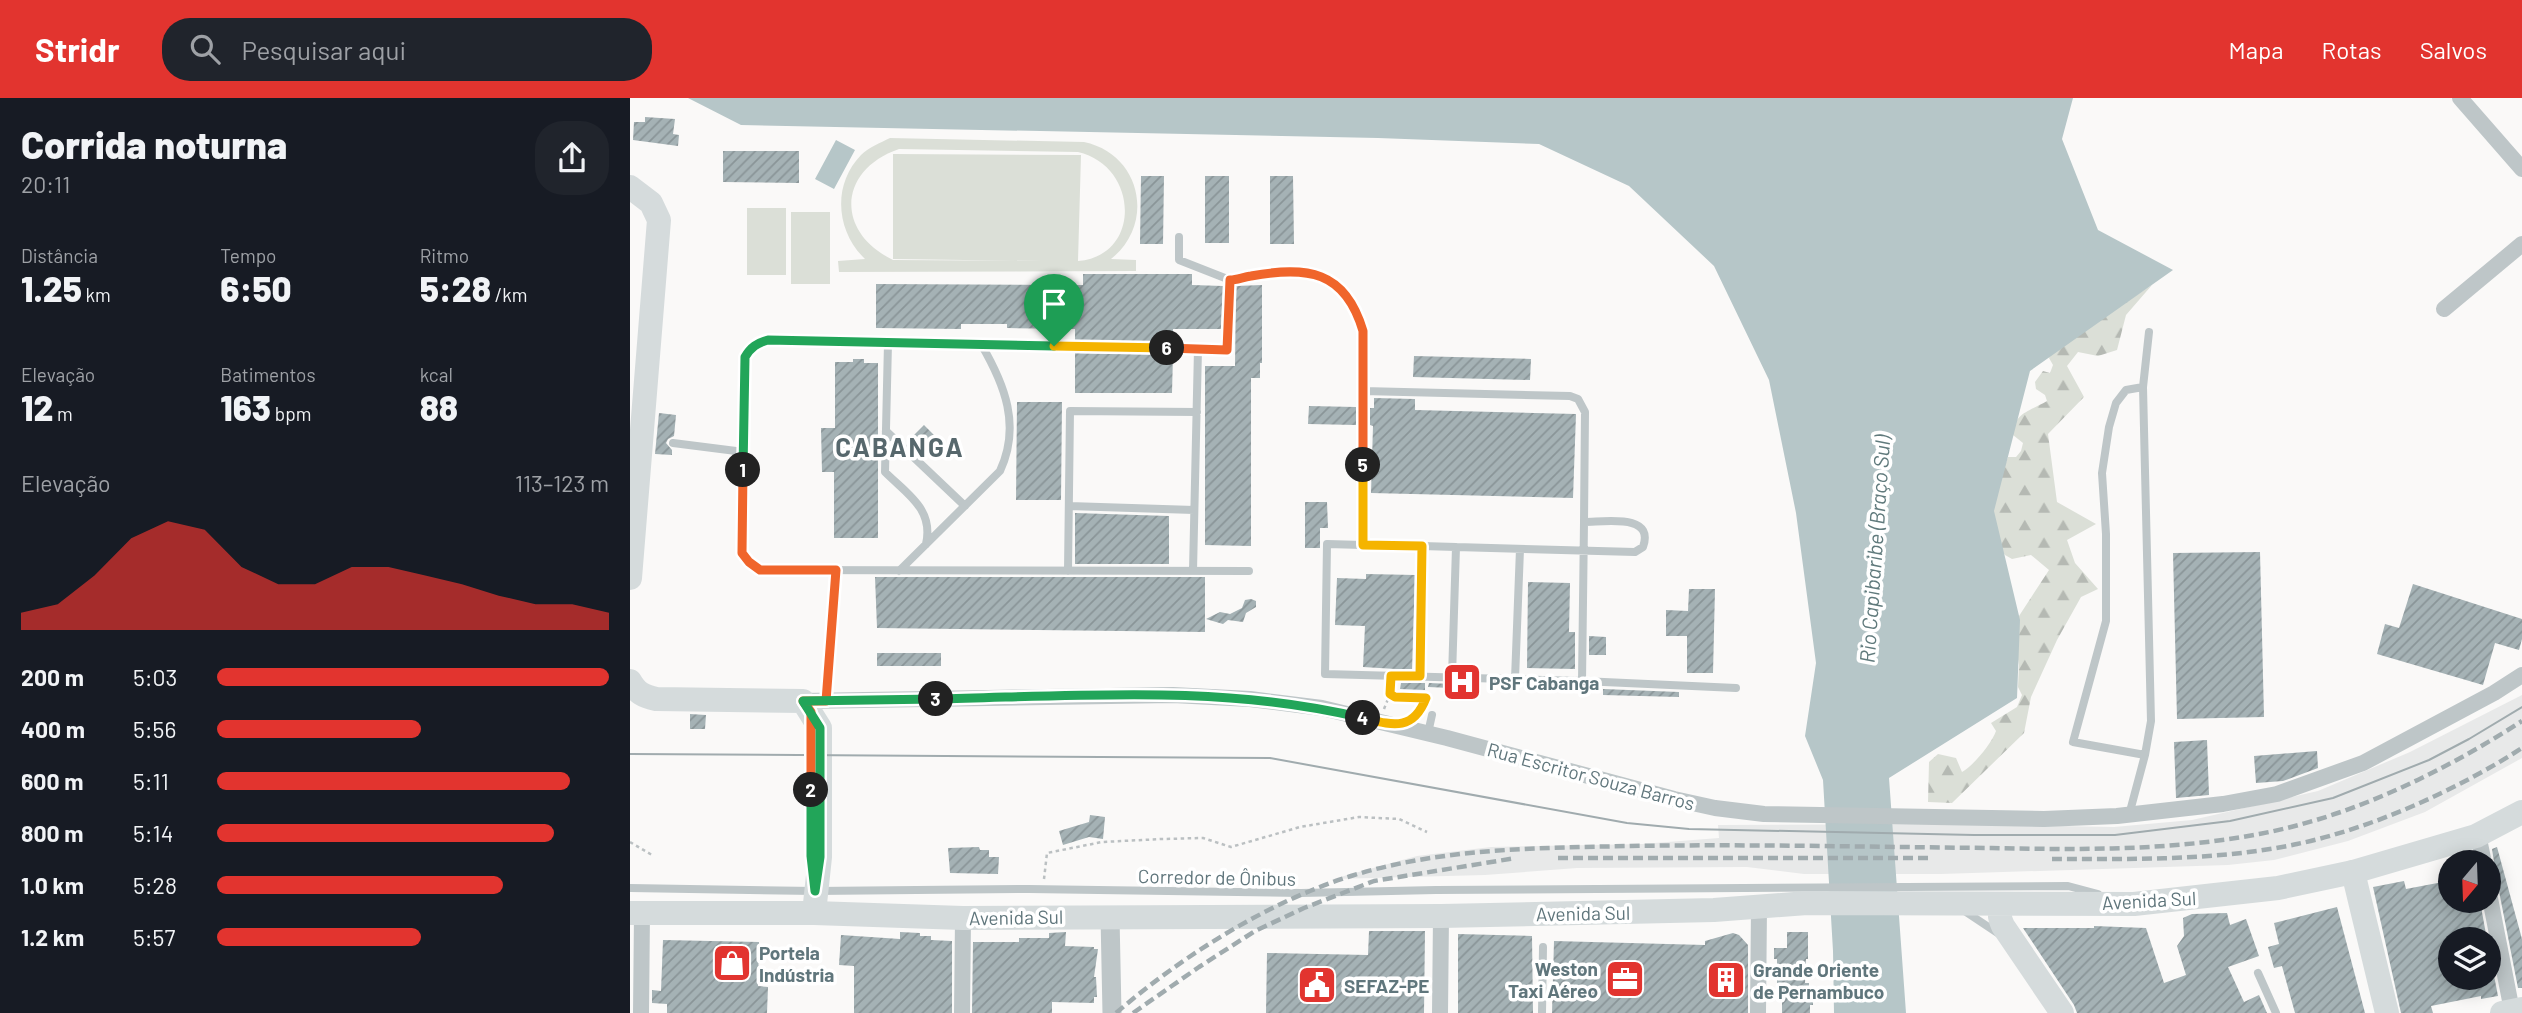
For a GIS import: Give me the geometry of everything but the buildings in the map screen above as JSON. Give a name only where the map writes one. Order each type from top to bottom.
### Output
[{"type":"main road","points":[[630,187],[651,203],[659,220],[639,440],[630,578]]},
{"type":"main road","name":"Rua Escritor Souza Barros","points":[[633,686],[645,697],[656,699],[813,704]]},
{"type":"main road","points":[[813,704],[811,856],[814,902]]},
{"type":"main road","name":"Avenida Sul","points":[[636,913],[814,902],[963,918],[1441,916],[1759,907],[1806,896],[1923,892],[1950,903],[2134,904],[2278,888],[2353,872],[2478,834],[2520,812]]},
{"type":"main road","points":[[2353,872],[2387,1013]]},
{"type":"main road","points":[[2005,904],[2000,909],[1999,917],[2062,1013]]},
{"type":"street","points":[[2460,98],[2522,169]]},
{"type":"street","points":[[2444,309],[2522,244]]},
{"type":"street","name":"Rua Escritor Souza Barros","points":[[813,704],[1173,695],[1250,699],[1310,706],[1428,733],[1674,800],[1764,814],[2043,819],[2129,815],[2223,804],[2277,794],[2363,763],[2494,693],[2522,675]]},
{"type":"street","points":[[2478,834],[2481,850]]},
{"type":"street","points":[[1758,1013],[1759,907]]},
{"type":"street","points":[[636,913],[641,1013]]},
{"type":"street","points":[[2493,914],[2512,1011]]},
{"type":"street","points":[[1110,916],[1112,1013]]},
{"type":"street","points":[[1440,1013],[1441,916]]},
{"type":"street","points":[[962,1013],[963,918]]},
{"type":"lane","points":[[1179,237],[1179,260],[1230,280],[1305,271],[1327,278],[1342,290],[1357,312],[1363,331],[1363,545]]},
{"type":"lane","points":[[1230,280],[1227,350],[768,340],[750,348],[745,357],[742,553],[760,570],[1249,571]]},
{"type":"lane","points":[[2129,815],[2151,721],[2143,387],[2149,332]]},
{"type":"lane","points":[[888,343],[885,471],[924,511],[929,526],[926,544]]},
{"type":"lane","points":[[899,570],[1000,471],[1008,454],[1010,423],[1006,395],[998,372],[981,344]]},
{"type":"lane","points":[[1193,571],[1198,349]]},
{"type":"lane","points":[[2143,387],[2126,390],[2116,403],[2109,427],[2102,473],[2106,534],[2106,621],[2073,742],[2145,755]]},
{"type":"lane","points":[[1363,391],[1578,398],[1585,412],[1581,681]]},
{"type":"lane","points":[[1068,571],[1070,411],[1197,412]]},
{"type":"lane","points":[[886,430],[965,506]]},
{"type":"lane","points":[[674,443],[744,452]]},
{"type":"lane","points":[[1069,506],[1194,510]]},
{"type":"lane","points":[[1584,522],[1635,523],[1643,528],[1647,537],[1643,547],[1634,552],[1327,544],[1325,674],[1736,688]]},
{"type":"lane","points":[[1420,676],[1422,546]]},
{"type":"lane","points":[[1452,677],[1455,547]]},
{"type":"lane","points":[[1515,679],[1520,549]]},
{"type":"lane","points":[[813,704],[836,570]]},
{"type":"lane","points":[[1428,733],[1432,715]]},
{"type":"lane","points":[[1923,892],[2068,886],[2134,904]]},
{"type":"lane","name":"Corredor de Ônibus","points":[[630,888],[814,902],[1044,890],[1301,893],[1436,890],[1806,896]]},
{"type":"lane","points":[[1950,903],[2017,948]]},
{"type":"lane","points":[[1542,1013],[1544,947]]},
{"type":"lane","points":[[2258,973],[2276,1013]]},
{"type":"path","points":[[1390,694],[1395,697],[1426,698],[1420,711],[1405,723],[1385,723],[1391,676]]},
{"type":"path","points":[[1044,890],[1047,853],[1102,842],[1203,838],[1231,848],[1300,827],[1359,817],[1399,819],[1427,832]]},
{"type":"path","points":[[630,842],[652,855]]},
{"type":"shaded area","points":[[2522,695],[2522,758],[2425,812],[2348,841],[2274,860],[2228,865],[1941,874],[1804,874],[1747,867],[1577,868],[1485,875],[1333,879],[1417,856],[1491,847],[1642,844],[1719,838],[1718,825],[1959,824],[2114,827],[2192,820],[2318,791],[2410,752]]},
{"type":"green space","points":[[890,138],[1084,142],[1103,149],[1119,160],[1136,192],[1134,227],[1125,244],[1111,259],[1136,260],[1136,271],[839,272],[838,261],[865,259],[855,248],[843,222],[841,208],[845,180],[861,155]],"holes":[[[899,149],[1078,152],[1098,160],[1113,174],[1122,191],[1125,210],[1122,228],[1114,244],[1099,255],[1078,261],[1081,155],[893,154],[893,259],[1045,261],[893,260],[874,248],[861,234],[853,218],[851,202],[855,186],[864,171],[879,159]]]},
{"type":"green space","points":[[747,208],[786,208],[786,275],[747,275]]},
{"type":"green space","points":[[791,212],[830,212],[830,284],[791,284]]},
{"type":"green space","points":[[2152,285],[2126,315],[2117,350],[2098,356],[2078,352],[2067,366],[2084,397],[2048,434],[2057,502],[2096,524],[2067,540],[2075,563],[2098,589],[2081,597],[2057,640],[2031,697],[2024,733],[1952,803],[1928,802],[1929,762],[1938,754],[1956,758],[1962,772],[1982,754],[1994,736],[1996,731],[1991,723],[2017,707],[2022,695],[2018,687],[2019,665],[2011,619],[2019,616],[2049,570],[2031,555],[2012,559],[2005,555],[1983,524],[2008,457],[2016,457],[2021,451],[2023,443],[2013,435],[2016,422],[2019,417],[2047,401],[2045,395],[2036,389],[2035,382],[2043,371],[2050,373],[2053,365],[2049,358],[2052,350]]},
{"type":"water","name":"Rio Capibaribe (Braço Sul)","points":[[688,98],[2073,98],[2062,139],[2098,230],[2173,270],[2030,371],[1994,511],[2020,620],[2017,698],[1889,778],[1906,1013],[1834,1013],[1823,780],[1805,736],[1816,663],[1796,513],[1769,380],[1714,266],[1629,186],[1539,144],[1378,138],[741,125]]},
{"type":"water","points":[[836,140],[855,150],[834,189],[815,179]]},
{"type":"tram line","points":[[630,754],[1270,758],[1627,823],[1689,829],[2115,835],[2230,821],[2333,798],[2429,760],[2522,707]]},
{"type":"railway","points":[[1116,1013],[1197,951],[1258,916],[1320,887],[1385,867],[1489,851],[1560,848],[1721,845],[2103,849],[2214,841],[2251,836],[2318,820],[2379,797],[2438,770],[2522,721]]},
{"type":"railway","points":[[2052,859],[2206,856],[2297,844],[2355,828],[2414,806],[2497,764],[2522,748]]},
{"type":"railway","points":[[1133,1013],[1255,931],[1304,908],[1374,881],[1516,858]]},
{"type":"railway","points":[[1558,858],[1929,858]]},
{"type":"place","name":"PSF Cabanga","points":[[1462,682]]},
{"type":"place","name":"Portela Indústria","points":[[732,963]]},
{"type":"place","name":"Weston Taxi Aéreo","points":[[1625,979]]},
{"type":"place","name":"Grande Oriente de Pernambuco","points":[[1726,980]]},
{"type":"place","name":"SEFAZ-PE","points":[[1317,985]]},
{"type":"district","name":"CABANGA","points":[[900,446]]},
{"type":"route","points":[[1054,346],[768,340],[750,348],[745,357],[742,553],[760,570],[836,570],[830,669],[826,701],[803,701],[811,712],[811,856],[815,891],[820,857],[820,728],[811,712],[803,701],[1173,695],[1250,699],[1322,708],[1393,725],[1413,718],[1424,703],[1426,698],[1395,697],[1390,694],[1391,676],[1420,676],[1422,546],[1363,545],[1363,331],[1357,312],[1342,290],[1327,278],[1305,271],[1230,280],[1227,350],[1054,346]]}]
